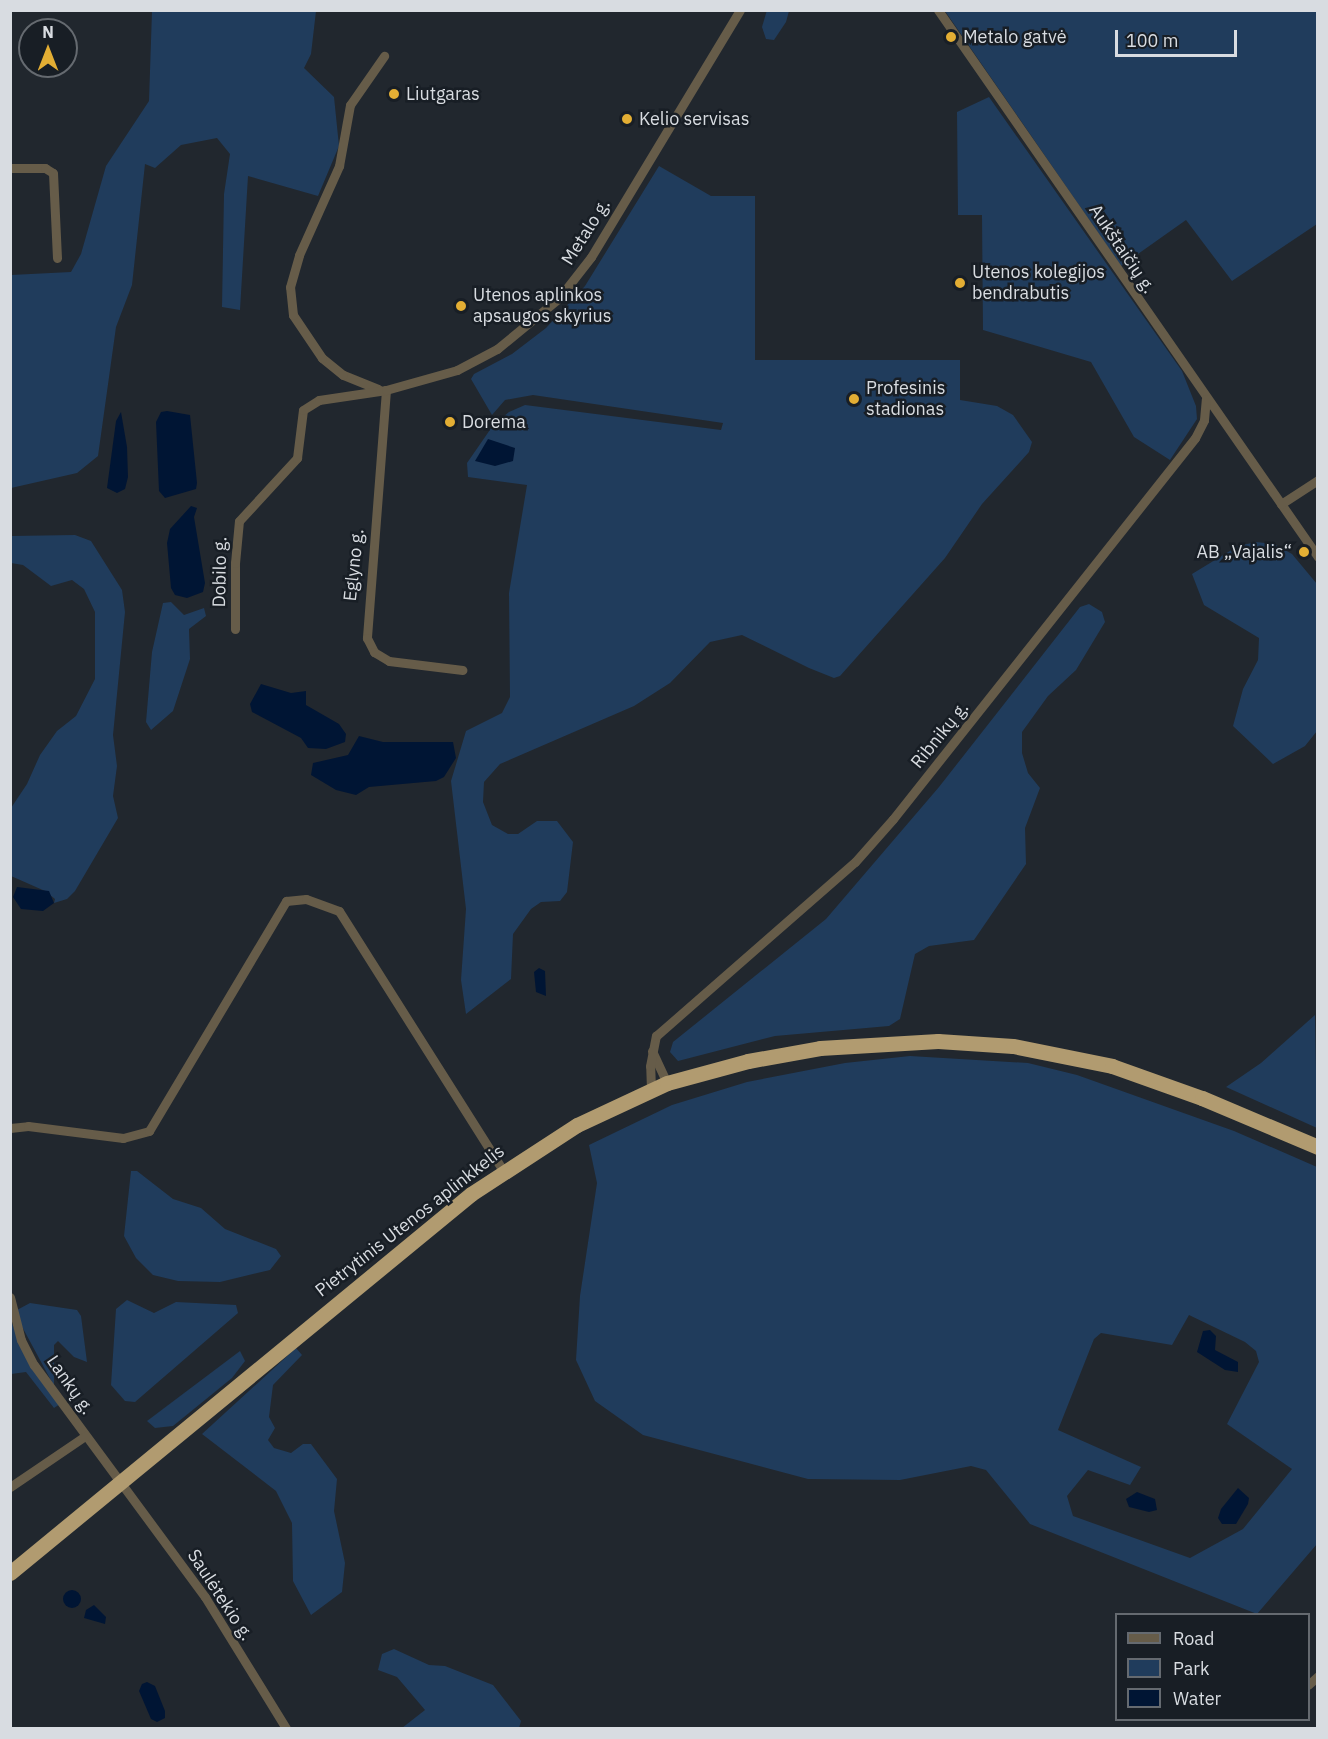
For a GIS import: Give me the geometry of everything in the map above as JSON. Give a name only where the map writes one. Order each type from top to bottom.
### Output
[{"type":"highway","name":"Pietrytinis Utenos aplinkkelis","points":[[10,1573],[122,1484],[371,1274],[503,1170],[577,1125],[667,1083],[748,1061],[820,1048],[918,1041],[1013,1046],[1123,1070],[1202,1098],[1317,1148]]},
{"type":"street","name":"Metalo g.","points":[[386,390],[443,376],[498,349],[559,298],[591,257],[740,10]]},
{"type":"street","name":"Aukštaičių g.","points":[[938,10],[1317,557]]},
{"type":"street","points":[[384,56],[350,105],[339,166],[299,255],[290,287],[293,315],[322,358],[363,386],[386,390]]},
{"type":"street","points":[[10,168],[45,168],[52,173],[57,258]]},
{"type":"street","name":"Dobilo g.","points":[[235,630],[235,563],[239,521],[297,458],[303,410],[319,400],[386,390]]},
{"type":"street","name":"Eglyno g.","points":[[386,390],[367,638],[374,652],[389,661],[462,670]]},
{"type":"street","name":"Ribnikų g.","points":[[652,1051],[663,1029],[820,894],[893,819],[1195,438],[1204,420],[1206,399]]},
{"type":"street","points":[[1281,504],[1317,480]]},
{"type":"street","points":[[10,1128],[28,1126],[123,1138],[149,1131],[286,901],[306,899],[339,911],[503,1170]]},
{"type":"street","points":[[652,1051],[667,1083]]},
{"type":"street","points":[[651,1089],[652,1051]]},
{"type":"street","name":"Lankų g.","points":[[10,1297],[21,1340],[34,1365],[122,1484]]},
{"type":"street","points":[[10,1487],[85,1436]]},
{"type":"street","name":"Saulėtekio g.","points":[[122,1484],[210,1605],[286,1728]]},
{"type":"green space","points":[[767,10],[789,11],[786,22],[774,40],[766,39],[762,27]]},
{"type":"green space","points":[[152,11],[316,11],[311,54],[304,68],[334,97],[339,146],[318,196],[248,176],[240,310],[222,307],[224,194],[230,154],[217,138],[181,145],[155,168],[145,164],[132,285],[116,327],[98,456],[77,473],[11,488],[11,275],[71,272],[81,254],[106,166],[149,101]]},
{"type":"green space","points":[[945,11],[1317,11],[1317,224],[1232,281],[1186,220],[1121,266]]},
{"type":"green space","points":[[989,97],[1182,371],[1196,406],[1197,419],[1170,460],[1134,437],[1091,362],[983,330],[982,215],[958,215],[957,112]]},
{"type":"green space","points":[[659,166],[711,196],[755,196],[755,360],[960,360],[960,400],[997,406],[1013,415],[1032,442],[1029,452],[982,504],[945,558],[840,676],[834,678],[809,668],[742,635],[710,642],[670,683],[634,706],[500,764],[484,782],[483,802],[492,825],[508,834],[518,834],[537,821],[557,821],[573,842],[567,892],[560,901],[541,902],[531,909],[513,934],[511,979],[466,1014],[461,980],[466,909],[451,781],[466,731],[502,713],[510,697],[509,593],[527,485],[468,477],[467,463],[494,424],[509,412],[525,405],[721,430],[723,423],[533,395],[505,400],[492,415],[471,379],[474,374],[512,354],[546,328],[585,286]]},
{"type":"green space","points":[[75,535],[91,541],[122,590],[125,612],[113,735],[117,766],[113,796],[118,818],[75,891],[67,899],[54,903],[55,899],[45,891],[11,876],[11,808],[27,784],[40,755],[57,731],[76,716],[95,679],[95,612],[84,589],[72,580],[51,586],[23,565],[11,563],[11,536]]},
{"type":"green space","points":[[1256,542],[1274,544],[1292,554],[1317,584],[1317,731],[1305,746],[1273,764],[1233,726],[1243,689],[1258,660],[1259,638],[1204,605],[1192,574],[1238,546]]},
{"type":"green space","points":[[171,602],[184,615],[204,608],[206,616],[189,629],[190,659],[173,711],[151,730],[146,722],[152,652],[163,603]]},
{"type":"green space","points":[[1089,604],[1102,612],[1105,622],[1076,670],[1048,696],[1022,732],[1022,753],[1028,773],[1040,788],[1025,828],[1026,864],[974,940],[929,946],[915,954],[900,1019],[889,1026],[775,1036],[678,1061],[670,1052],[673,1042],[826,919],[939,787],[1080,607]]},
{"type":"green space","points":[[1315,1015],[1317,1128],[1226,1087],[1261,1063]]},
{"type":"green space","points":[[910,1056],[1028,1063],[1077,1075],[1234,1131],[1317,1167],[1317,1544],[1258,1613],[1030,1524],[986,1470],[971,1466],[900,1480],[808,1479],[643,1435],[595,1401],[576,1360],[580,1296],[597,1183],[589,1145],[672,1105],[747,1082],[845,1063]],"holes":[[[1189,1315],[1245,1342],[1256,1351],[1259,1362],[1227,1424],[1292,1469],[1243,1529],[1190,1558],[1073,1516],[1067,1496],[1088,1470],[1130,1485],[1141,1467],[1058,1430],[1094,1339],[1101,1333],[1172,1345]]]},
{"type":"green space","points":[[131,1171],[137,1171],[173,1199],[201,1208],[225,1229],[276,1249],[281,1256],[270,1270],[220,1282],[178,1281],[153,1275],[136,1258],[124,1236]]},
{"type":"green space","points":[[127,1300],[154,1313],[176,1302],[236,1305],[238,1313],[135,1402],[125,1401],[111,1385],[116,1309]]},
{"type":"green space","points":[[30,1303],[77,1310],[81,1316],[87,1362],[74,1357],[58,1341],[54,1345],[54,1386],[19,1321],[17,1310]]},
{"type":"green space","points":[[10,1318],[24,1354],[60,1404],[54,1408],[26,1372],[11,1374]]},
{"type":"green space","points":[[296,1348],[302,1355],[273,1385],[269,1417],[275,1428],[268,1440],[274,1448],[291,1453],[303,1444],[311,1444],[337,1479],[334,1511],[345,1563],[342,1592],[311,1615],[293,1581],[292,1523],[276,1491],[202,1434]]},
{"type":"green space","points":[[240,1351],[245,1361],[232,1378],[173,1426],[155,1428],[147,1421]]},
{"type":"green space","points":[[394,1649],[429,1665],[445,1666],[493,1685],[521,1721],[519,1728],[402,1728],[425,1710],[397,1677],[378,1670],[382,1654]]},
{"type":"water","points":[[121,412],[127,447],[128,477],[125,489],[117,493],[107,488],[116,421]]},
{"type":"water","points":[[161,412],[190,415],[197,483],[196,489],[165,498],[159,491],[156,422]]},
{"type":"water","points":[[488,439],[515,448],[513,461],[495,466],[475,461]]},
{"type":"water","points":[[191,506],[197,508],[194,517],[205,583],[203,592],[187,598],[175,595],[171,588],[167,543],[170,529]]},
{"type":"water","points":[[261,684],[291,693],[306,691],[306,705],[339,724],[346,734],[345,742],[326,749],[308,748],[301,738],[252,712],[250,704]]},
{"type":"water","points":[[359,736],[383,742],[453,742],[456,758],[444,777],[436,781],[369,787],[356,795],[336,790],[311,775],[313,763],[348,755]]},
{"type":"water","points":[[17,887],[49,891],[54,903],[43,911],[21,909],[13,897]]},
{"type":"water","points":[[539,968],[545,971],[546,996],[536,992],[534,972]]},
{"type":"water","points":[[1210,1330],[1216,1336],[1215,1350],[1238,1362],[1238,1372],[1225,1370],[1197,1352],[1203,1331]]},
{"type":"water","points":[[1238,1488],[1249,1498],[1248,1504],[1236,1524],[1222,1524],[1218,1518],[1221,1509]]},
{"type":"water","points":[[1137,1492],[1155,1499],[1157,1510],[1149,1512],[1129,1507],[1126,1499]]},
{"type":"water","points":[[68,1590],[76,1590],[81,1595],[79,1606],[68,1608],[63,1603],[63,1595]]},
{"type":"water","points":[[94,1605],[106,1617],[105,1624],[84,1618],[86,1610]]},
{"type":"water","points":[[147,1682],[155,1686],[165,1711],[165,1718],[157,1722],[151,1719],[139,1691],[142,1684]]},
{"type":"place","name":"Metalo gatvė","points":[[951,37]]},
{"type":"place","name":"Liutgaras","points":[[394,94]]},
{"type":"place","name":"Kelio servisas","points":[[627,119]]},
{"type":"place","name":"Utenos kolegijos bendrabutis","points":[[960,283]]},
{"type":"place","name":"Utenos aplinkos apsaugos skyrius","points":[[461,306]]},
{"type":"place","name":"Profesinis stadionas","points":[[854,399]]},
{"type":"place","name":"Dorema","points":[[450,422]]},
{"type":"place","name":"AB „Vajalis“","points":[[1304,552]]}]
